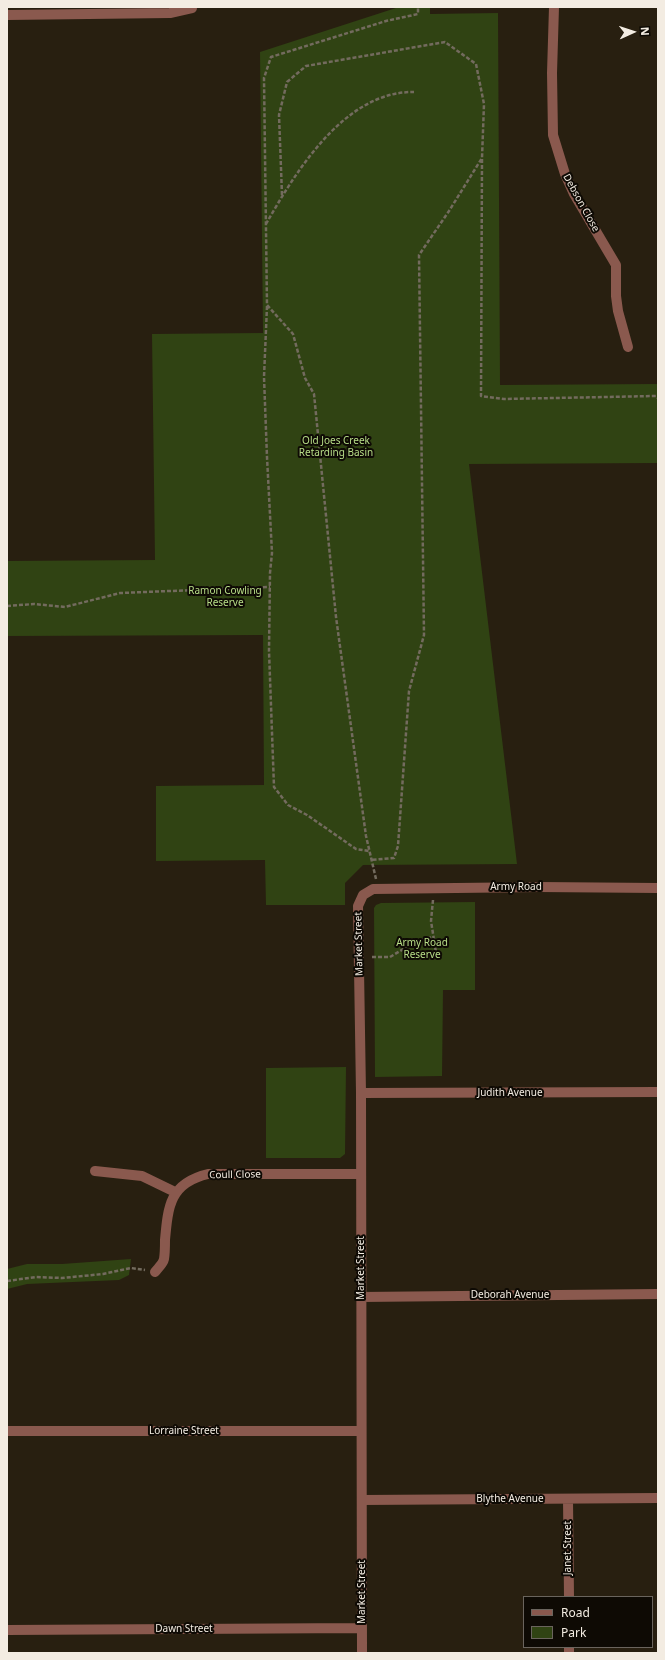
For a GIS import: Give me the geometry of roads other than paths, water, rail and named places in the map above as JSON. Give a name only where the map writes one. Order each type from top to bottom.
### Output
[{"type":"street","name":"Debson Close","points":[[554,7],[552,73],[554,135],[565,174],[574,194],[616,265],[618,312],[628,347]]},
{"type":"street","points":[[7,15],[170,13],[192,8]]},
{"type":"street","name":"Army Road","points":[[374,889],[539,887],[658,888]]},
{"type":"street","name":"Market Street","points":[[362,1653],[361,1094],[358,906],[363,895],[374,889]]},
{"type":"street","name":"Judith Avenue","points":[[361,1094],[658,1092]]},
{"type":"street","points":[[95,1171],[142,1176],[175,1192],[166,1221],[164,1260],[155,1272]]},
{"type":"street","name":"Coull Close","points":[[175,1192],[196,1177],[208,1174],[361,1174]]},
{"type":"street","name":"Deborah Avenue","points":[[361,1297],[658,1294]]},
{"type":"street","name":"Lorraine Street","points":[[7,1431],[361,1431]]},
{"type":"street","name":"Janet Street","points":[[568,1498],[569,1596]]},
{"type":"street","name":"Blythe Avenue","points":[[362,1500],[658,1498]]},
{"type":"street","name":"Dawn Street","points":[[7,1630],[362,1628]]},
{"type":"park label","name":"Old Joes Creek Retarding Basin","points":[[336,446]]},
{"type":"park label","name":"Ramon Cowling Reserve","points":[[225,596]]},
{"type":"park label","name":"Army Road Reserve","points":[[422,948]]}]
